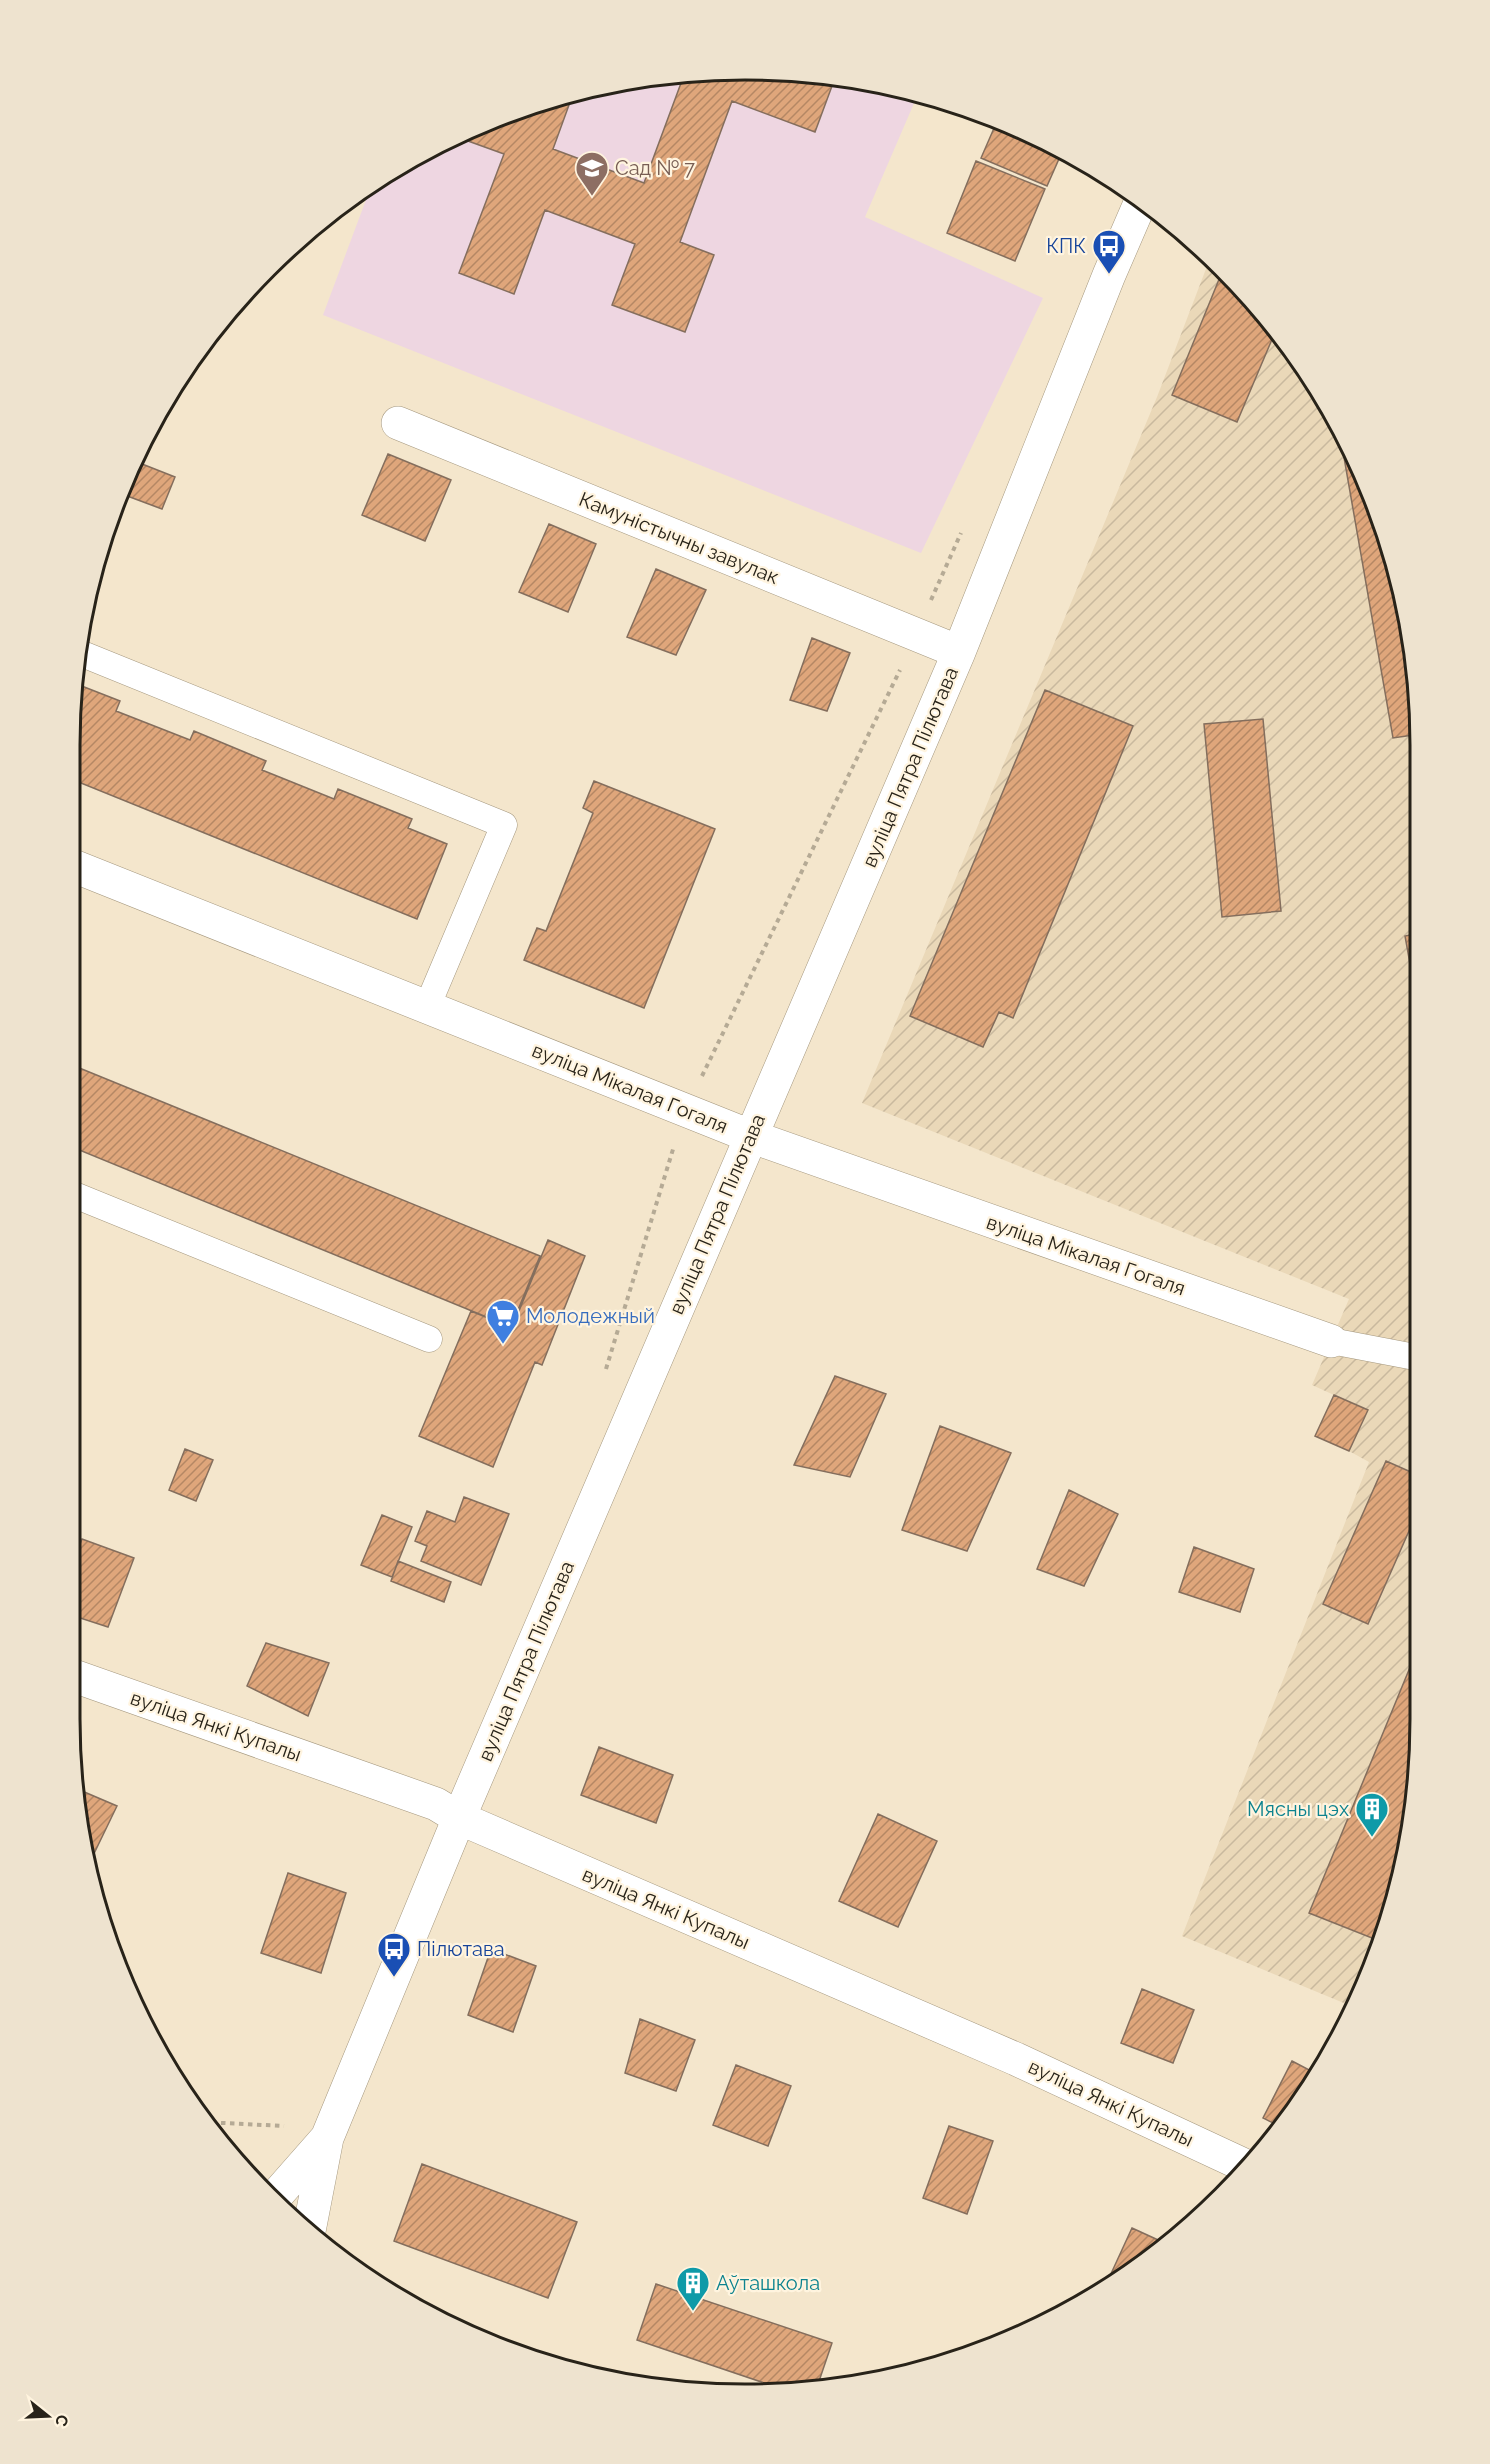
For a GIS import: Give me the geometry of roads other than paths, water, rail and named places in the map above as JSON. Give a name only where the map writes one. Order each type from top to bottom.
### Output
[{"type":"street","name":"вуліца Пятра Пілютава","points":[[311,2223],[327,2138],[459,1818],[959,652],[1109,275],[1139,209]]},
{"type":"street","name":"Камуністычны завулак","points":[[398,423],[915,636],[959,652]]},
{"type":"street","name":"вуліца Мікалая Гогаля","points":[[79,868],[750,1136],[1330,1341]]},
{"type":"street","name":"вуліца Янкі Купалы","points":[[79,1678],[436,1804],[459,1818],[1016,2059],[1240,2163]]},
{"type":"street","points":[[278,2194],[327,2138]]},
{"type":"lane","points":[[86,654],[504,825],[427,1007]]},
{"type":"lane","points":[[79,1197],[429,1339]]},
{"type":"lane","points":[[1330,1341],[1411,1356]]},
{"type":"place","name":"Сад № 7","points":[[592,197]]},
{"type":"place","name":"КПК","points":[[1109,275]]},
{"type":"place","name":"Молодежный","points":[[503,1345]]},
{"type":"place","name":"Мясны цэх","points":[[1372,1838]]},
{"type":"place","name":"Пілютава","points":[[394,1978]]},
{"type":"place","name":"Аўташкола","points":[[693,2312]]}]
